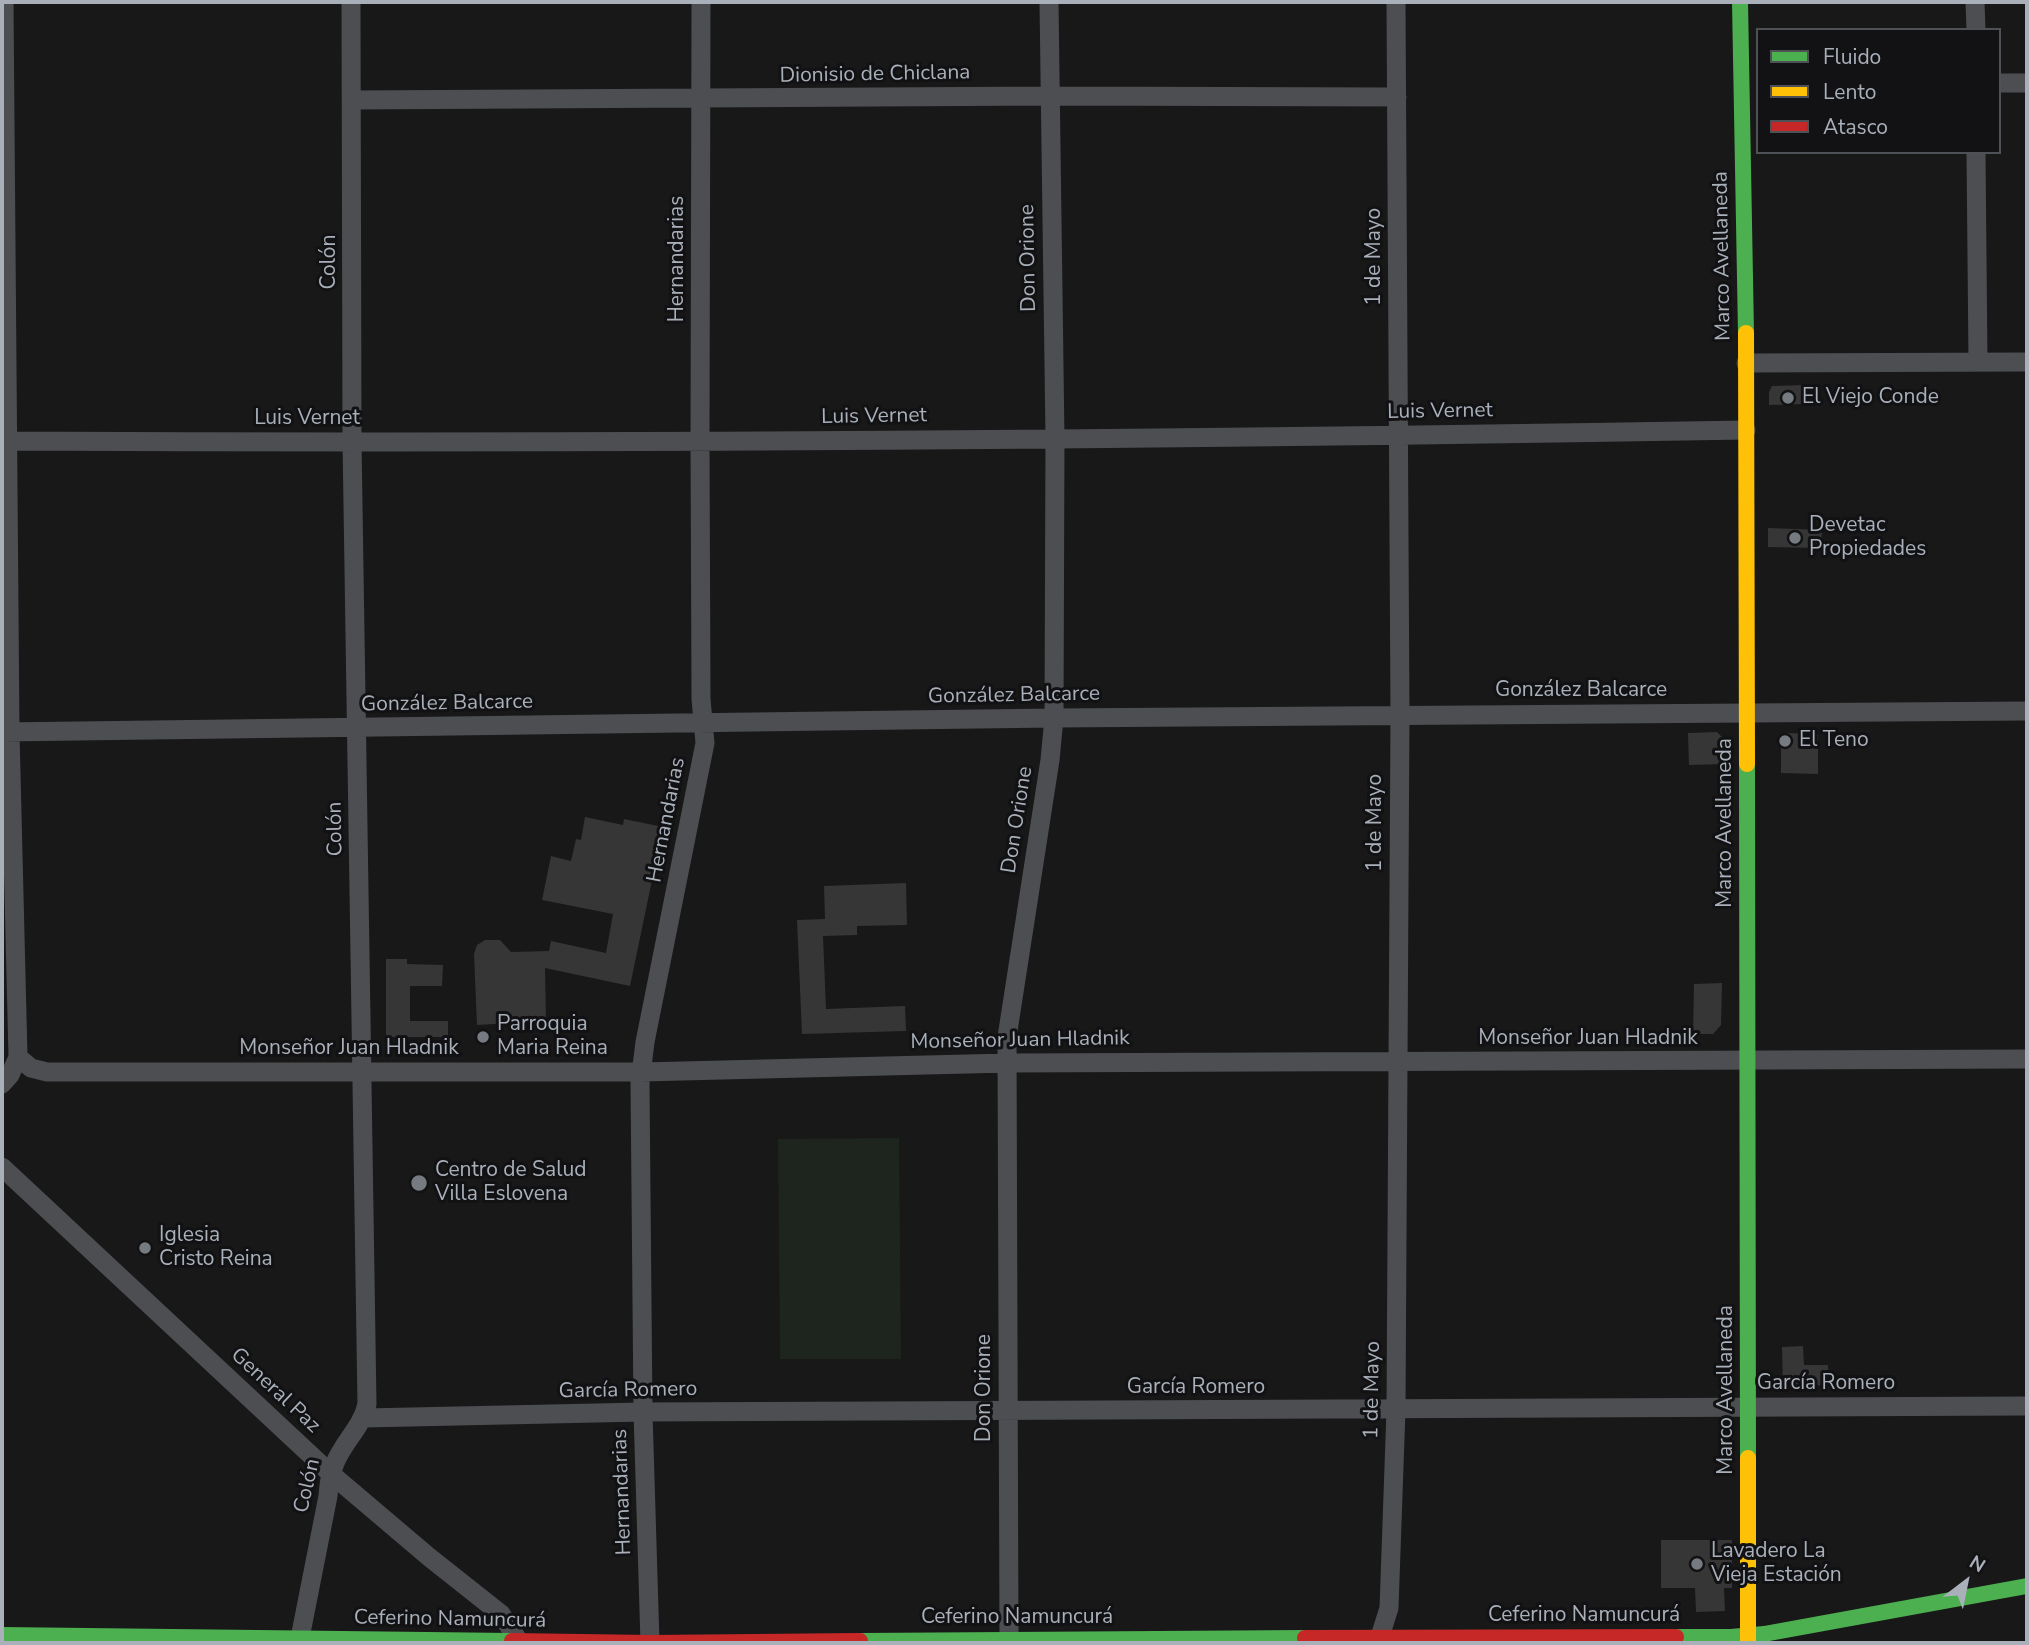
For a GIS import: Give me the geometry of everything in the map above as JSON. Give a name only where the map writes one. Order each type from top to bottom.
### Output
[{"type":"street","points":[[2,1084],[18,1057],[6,732],[4,2]]},
{"type":"street","name":"Colón","points":[[299,1640],[331,1473],[336,1459],[364,1418],[367,1404],[352,441],[351,2]]},
{"type":"street","name":"Hernandarias","points":[[650,1643],[643,1412],[641,1072],[705,743],[700,441],[701,2]]},
{"type":"street","name":"Don Orione","points":[[1009,1641],[1007,1037],[1051,761],[1054,718],[1055,438],[1049,2]]},
{"type":"street","name":"1 de Mayo","points":[[1379,1641],[1389,1608],[1396,1410],[1400,715],[1396,2]]},
{"type":"street","name":"Marco Avellaneda","points":[[1740,2],[1750,83],[1746,363],[1748,1640]]},
{"type":"street","points":[[1975,2],[1976,28]]},
{"type":"street","points":[[2001,83],[2027,83]]},
{"type":"street","name":"Dionisio de Chiclana","points":[[352,100],[1397,97]]},
{"type":"street","points":[[1976,154],[1978,362]]},
{"type":"street","points":[[1746,363],[2027,362]]},
{"type":"street","name":"Luis Vernet","points":[[5,441],[700,441],[1399,436],[1746,430]]},
{"type":"street","name":"González Balcarce","points":[[6,732],[1054,718],[2027,712]]},
{"type":"street","name":"Monseñor Juan Hladnik","points":[[18,1057],[31,1068],[47,1072],[363,1073],[641,1072],[1007,1063],[2027,1059]]},
{"type":"street","name":"General Paz","points":[[2,1167],[331,1473],[501,1614],[520,1643]]},
{"type":"street","name":"García Romero","points":[[364,1418],[643,1412],[2027,1406]]},
{"type":"street","name":"Ceferino Namuncurá","points":[[2,1635],[520,1643],[1748,1640],[2027,1587]]},
{"type":"shaded area","points":[[899,1138],[901,1359],[780,1359],[778,1139]]},
{"type":"building","name":"El Viejo Conde","points":[[1806,385],[1807,404],[1769,405],[1772,386]]},
{"type":"building","name":"Devetac Propiedades","points":[[1768,528],[1822,530],[1821,548],[1768,547]]},
{"type":"building","points":[[1717,732],[1726,741],[1727,764],[1689,765],[1688,733]]},
{"type":"building","points":[[1786,733],[1818,734],[1818,774],[1781,773],[1781,741]]},
{"type":"building","points":[[585,817],[623,825],[624,819],[663,827],[630,986],[545,968],[546,1021],[477,1025],[474,954],[477,945],[485,940],[500,940],[511,952],[549,951],[551,941],[606,953],[613,914],[542,900],[551,856],[571,861],[576,839],[581,840]]},
{"type":"building","points":[[906,883],[907,925],[857,926],[857,935],[823,936],[826,1009],[905,1006],[906,1031],[802,1034],[797,920],[825,919],[824,886]]},
{"type":"building","points":[[386,959],[407,959],[407,964],[443,965],[442,986],[410,986],[410,1021],[448,1021],[448,1037],[386,1037]]},
{"type":"building","points":[[1722,983],[1721,1025],[1713,1034],[1693,1034],[1694,984]]},
{"type":"building","points":[[1803,1346],[1804,1365],[1828,1365],[1829,1385],[1783,1386],[1782,1347]]},
{"type":"building","name":"Lavadero La Vieja Estación","points":[[1661,1540],[1732,1540],[1732,1588],[1724,1588],[1725,1611],[1696,1612],[1695,1588],[1661,1588]]},
{"type":"traffic: fast","points":[[1740,2],[1746,333]]},
{"type":"traffic: fast","points":[[1747,764],[1748,1458]]},
{"type":"traffic: fast","points":[[1676,1637],[1764,1634],[2027,1586]]},
{"type":"traffic: fast","points":[[2,1635],[512,1641]]},
{"type":"traffic: fast","points":[[860,1641],[1305,1638]]},
{"type":"traffic: slow","points":[[1746,333],[1747,764]]},
{"type":"traffic: slow","points":[[1748,1458],[1748,1643]]},
{"type":"traffic: jam","points":[[1305,1638],[1676,1637]]},
{"type":"traffic: jam","points":[[512,1641],[860,1641]]},
{"type":"place","name":"El Viejo Conde","points":[[1788,398]]},
{"type":"place","name":"Devetac Propiedades","points":[[1795,538]]},
{"type":"place","name":"El Teno","points":[[1785,741]]},
{"type":"place","name":"Parroquia Maria Reina","points":[[483,1037]]},
{"type":"place","name":"Centro de Salud Villa Eslovena","points":[[419,1183]]},
{"type":"place","name":"Iglesia Cristo Reina","points":[[145,1248]]},
{"type":"place","name":"Lavadero La Vieja Estación","points":[[1697,1564]]}]
